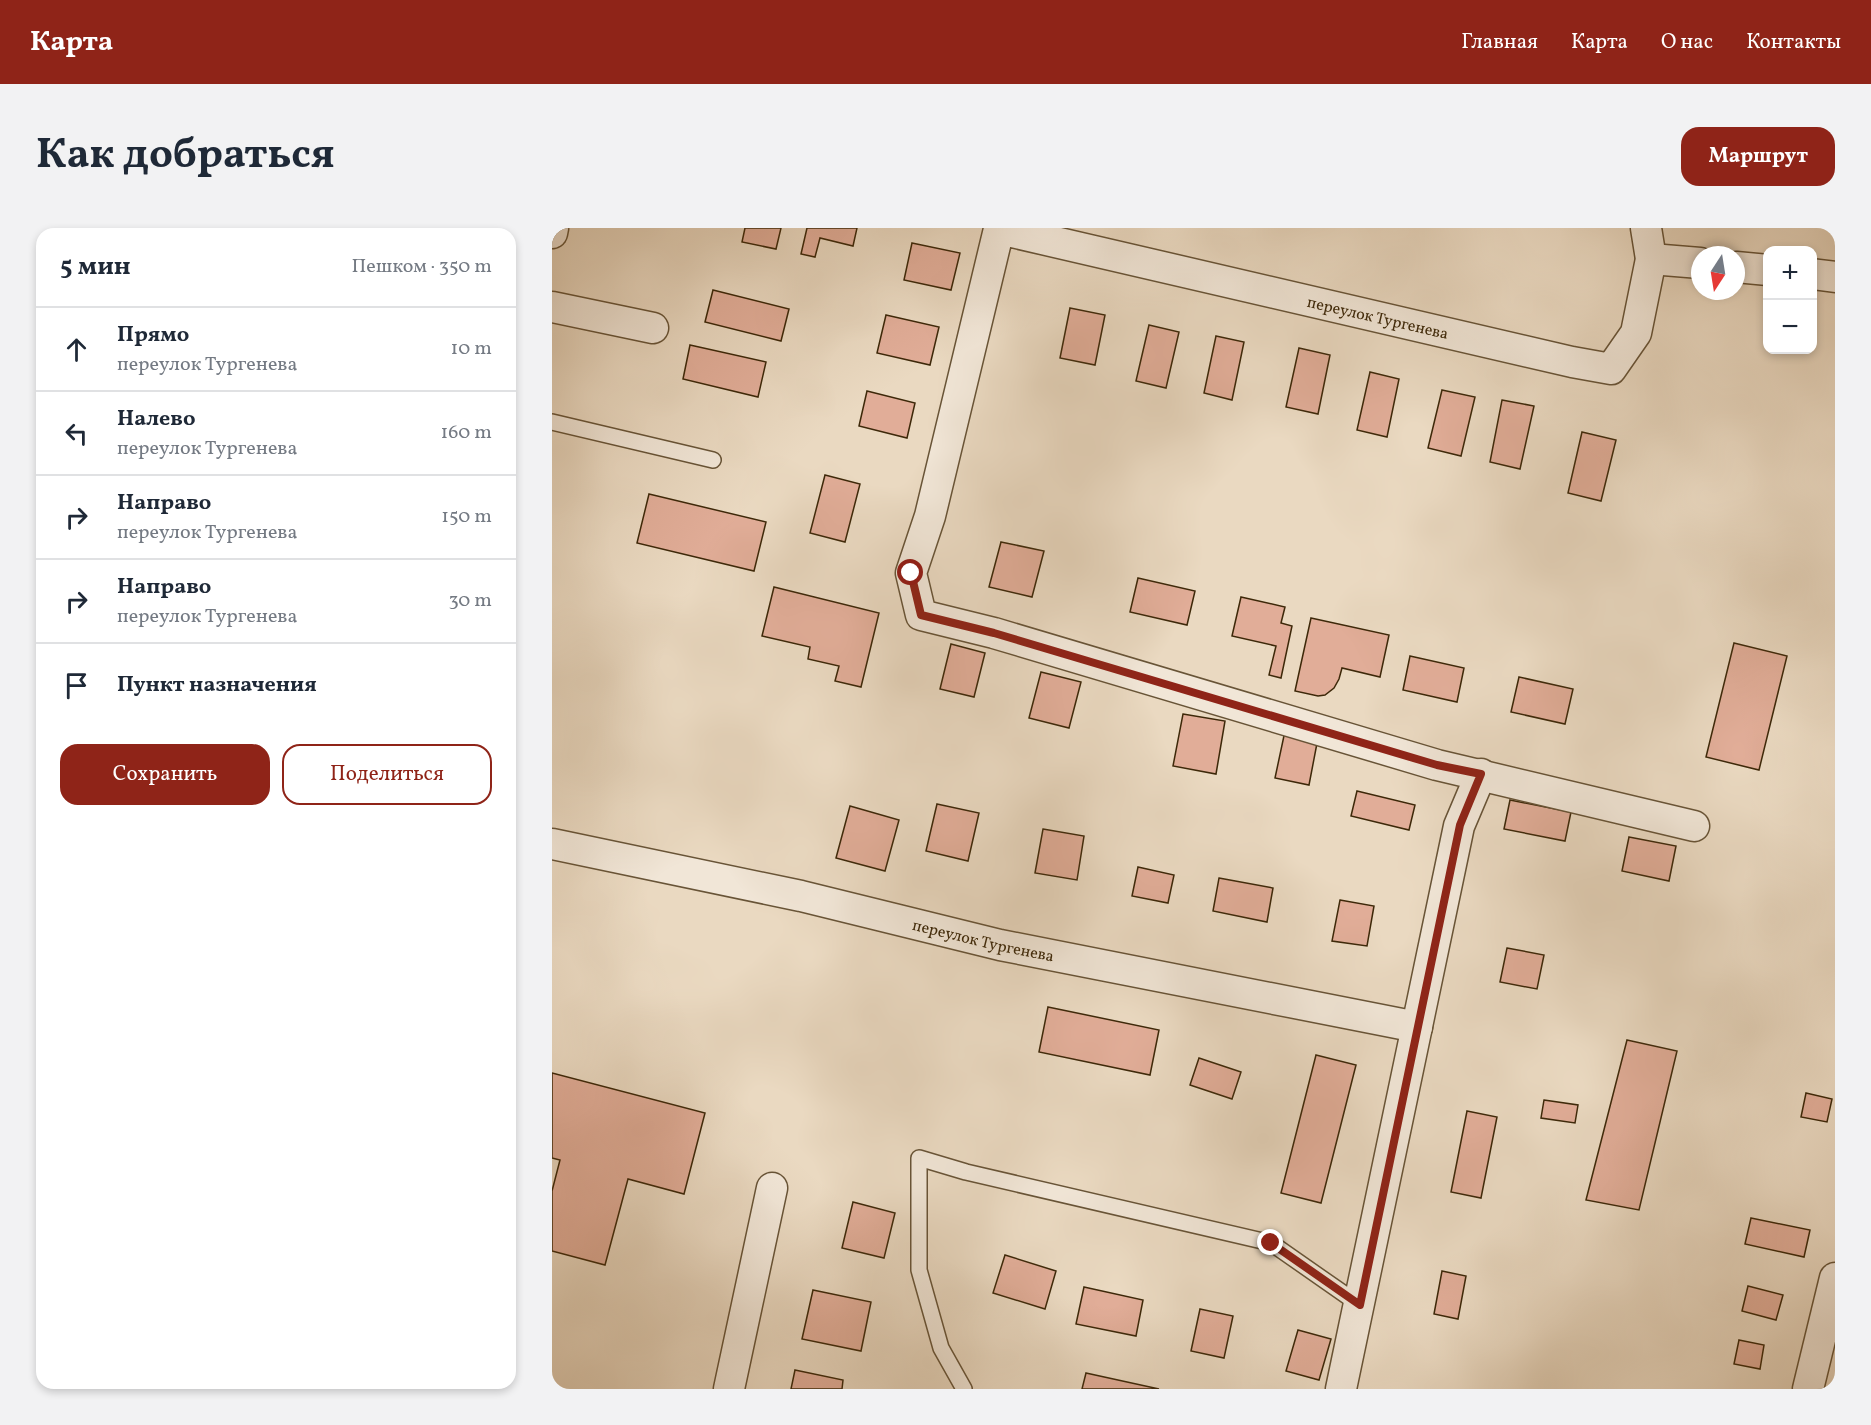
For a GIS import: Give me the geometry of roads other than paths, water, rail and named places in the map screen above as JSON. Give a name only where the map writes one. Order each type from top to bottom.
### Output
[{"type":"street","points":[[552,233],[553,228]]},
{"type":"street","name":"переулок Тургенева","points":[[1481,774],[1437,765],[994,633],[921,615],[911,573],[930,518],[998,228],[1572,362],[1611,369],[1636,333],[1652,259],[1646,228]]},
{"type":"street","points":[[1652,259],[1691,262]]},
{"type":"street","points":[[1745,268],[1763,270]]},
{"type":"street","points":[[1817,275],[1835,277]]},
{"type":"street","points":[[552,307],[653,328]]},
{"type":"street","points":[[1341,1389],[1460,825],[1481,774],[1694,826]]},
{"type":"street","name":"переулок Тургенева","points":[[552,844],[801,896],[1000,945],[1417,1027]]},
{"type":"street","points":[[729,1389],[772,1188]]},
{"type":"street","points":[[1808,1389],[1835,1278]]},
{"type":"lane","points":[[552,422],[713,460]]},
{"type":"lane","points":[[964,1389],[941,1348],[919,1270],[919,1158],[966,1172],[1271,1243],[1360,1305]]}]
